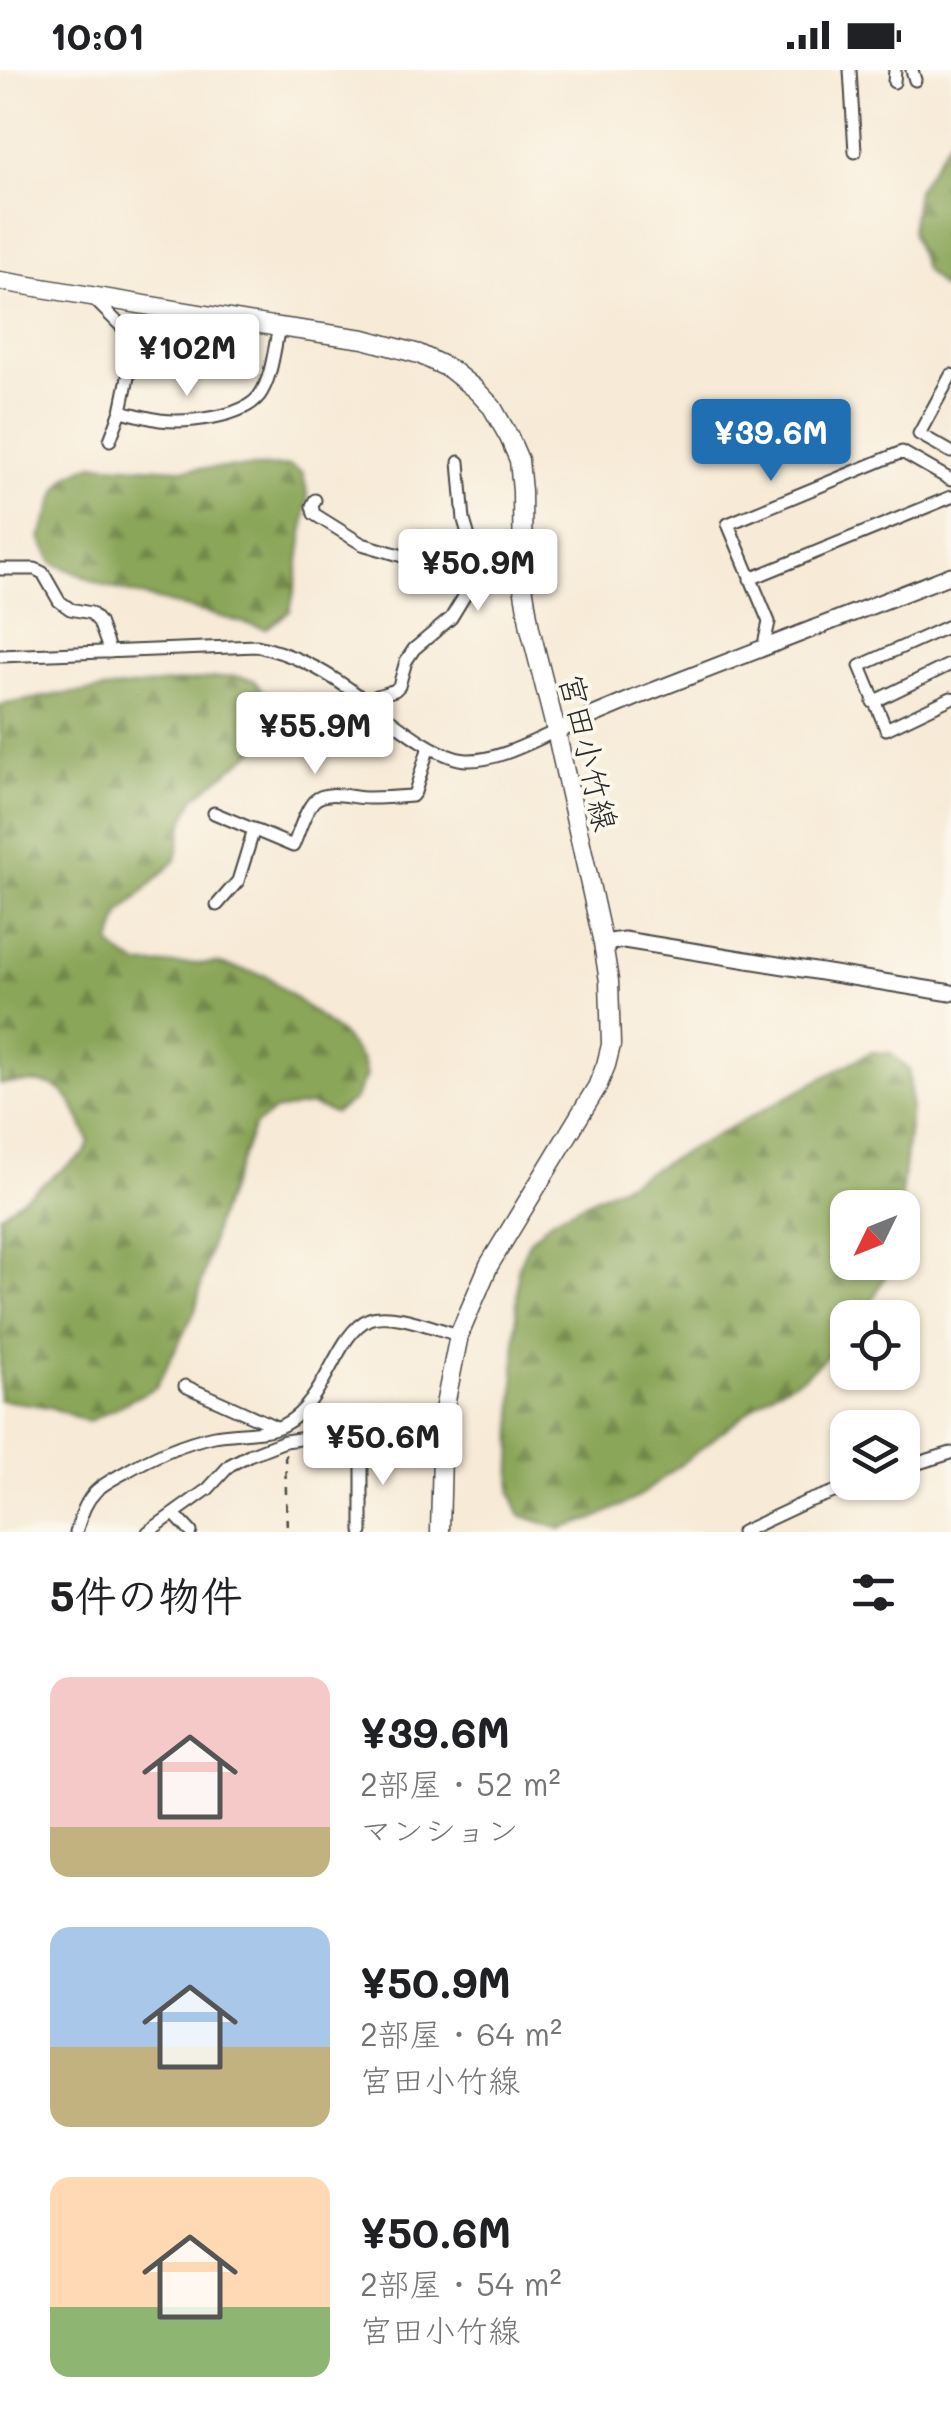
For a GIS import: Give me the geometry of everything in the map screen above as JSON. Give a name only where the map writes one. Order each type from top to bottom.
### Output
[{"type":"main road","name":"宮田小竹線","points":[[0,281],[364,339],[420,354],[476,390],[492,408],[519,460],[523,586],[603,942],[611,1045],[597,1087],[490,1264],[459,1336],[443,1414],[440,1532]]},
{"type":"street","points":[[850,70],[855,152]]},
{"type":"street","points":[[91,296],[132,337],[134,348],[121,412],[110,440]]},
{"type":"street","points":[[121,412],[162,420],[198,420],[250,405],[267,380],[279,327]]},
{"type":"street","points":[[951,375],[918,434],[951,452]]},
{"type":"street","points":[[763,649],[768,622],[728,524],[902,452],[951,480]]},
{"type":"street","points":[[364,700],[400,686],[406,661],[451,618],[465,595],[474,554],[464,520],[459,462]]},
{"type":"street","points":[[750,579],[951,497]]},
{"type":"street","points":[[315,500],[314,514],[362,544],[471,576]]},
{"type":"street","points":[[0,570],[35,569],[42,573],[59,601],[70,609],[90,613],[99,622],[110,652]]},
{"type":"street","points":[[0,656],[257,646],[288,653],[308,663],[429,746],[464,760],[482,759],[951,575]]},
{"type":"street","points":[[951,625],[860,666],[886,728],[951,698]]},
{"type":"street","points":[[873,702],[951,664]]},
{"type":"street","points":[[214,813],[293,846],[309,808],[321,796],[412,796],[429,746]]},
{"type":"street","points":[[216,905],[238,882],[254,830]]},
{"type":"street","points":[[603,942],[624,940],[951,993]]},
{"type":"street","points":[[76,1532],[83,1508],[98,1489],[146,1460],[215,1436],[286,1424],[319,1390],[352,1332],[372,1318],[398,1318],[459,1336]]},
{"type":"street","points":[[184,1386],[278,1427],[290,1440]]},
{"type":"street","points":[[148,1532],[208,1489],[230,1465],[248,1454],[290,1440],[314,1437],[442,1456]]},
{"type":"street","points":[[362,1444],[362,1532]]},
{"type":"street","points":[[920,1462],[951,1453]]},
{"type":"street","points":[[742,1532],[830,1493]]},
{"type":"street","points":[[174,1514],[192,1532]]},
{"type":"path","points":[[287,1532],[290,1440]]},
{"type":"green space","points":[[951,137],[951,294],[924,269],[911,231],[917,190]]},
{"type":"green space","points":[[92,464],[180,469],[290,466],[303,473],[308,497],[290,611],[266,629],[105,586],[53,563],[40,538],[58,489],[68,476]]},
{"type":"green space","points":[[234,676],[254,680],[270,700],[277,719],[273,736],[195,797],[184,820],[176,860],[120,914],[111,944],[140,965],[216,963],[267,976],[341,1034],[362,1060],[366,1076],[354,1100],[334,1113],[310,1105],[274,1111],[254,1126],[216,1223],[195,1311],[156,1387],[88,1422],[50,1407],[0,1400],[0,1215],[85,1153],[89,1141],[74,1107],[59,1089],[37,1083],[0,1084],[0,705],[55,695]]},
{"type":"green space","points":[[871,1052],[891,1053],[909,1070],[911,1107],[902,1190],[830,1190],[830,1280],[883,1280],[873,1300],[830,1300],[830,1354],[803,1377],[773,1392],[639,1497],[594,1519],[560,1529],[520,1515],[511,1493],[518,1267],[530,1240],[552,1219]]}]
